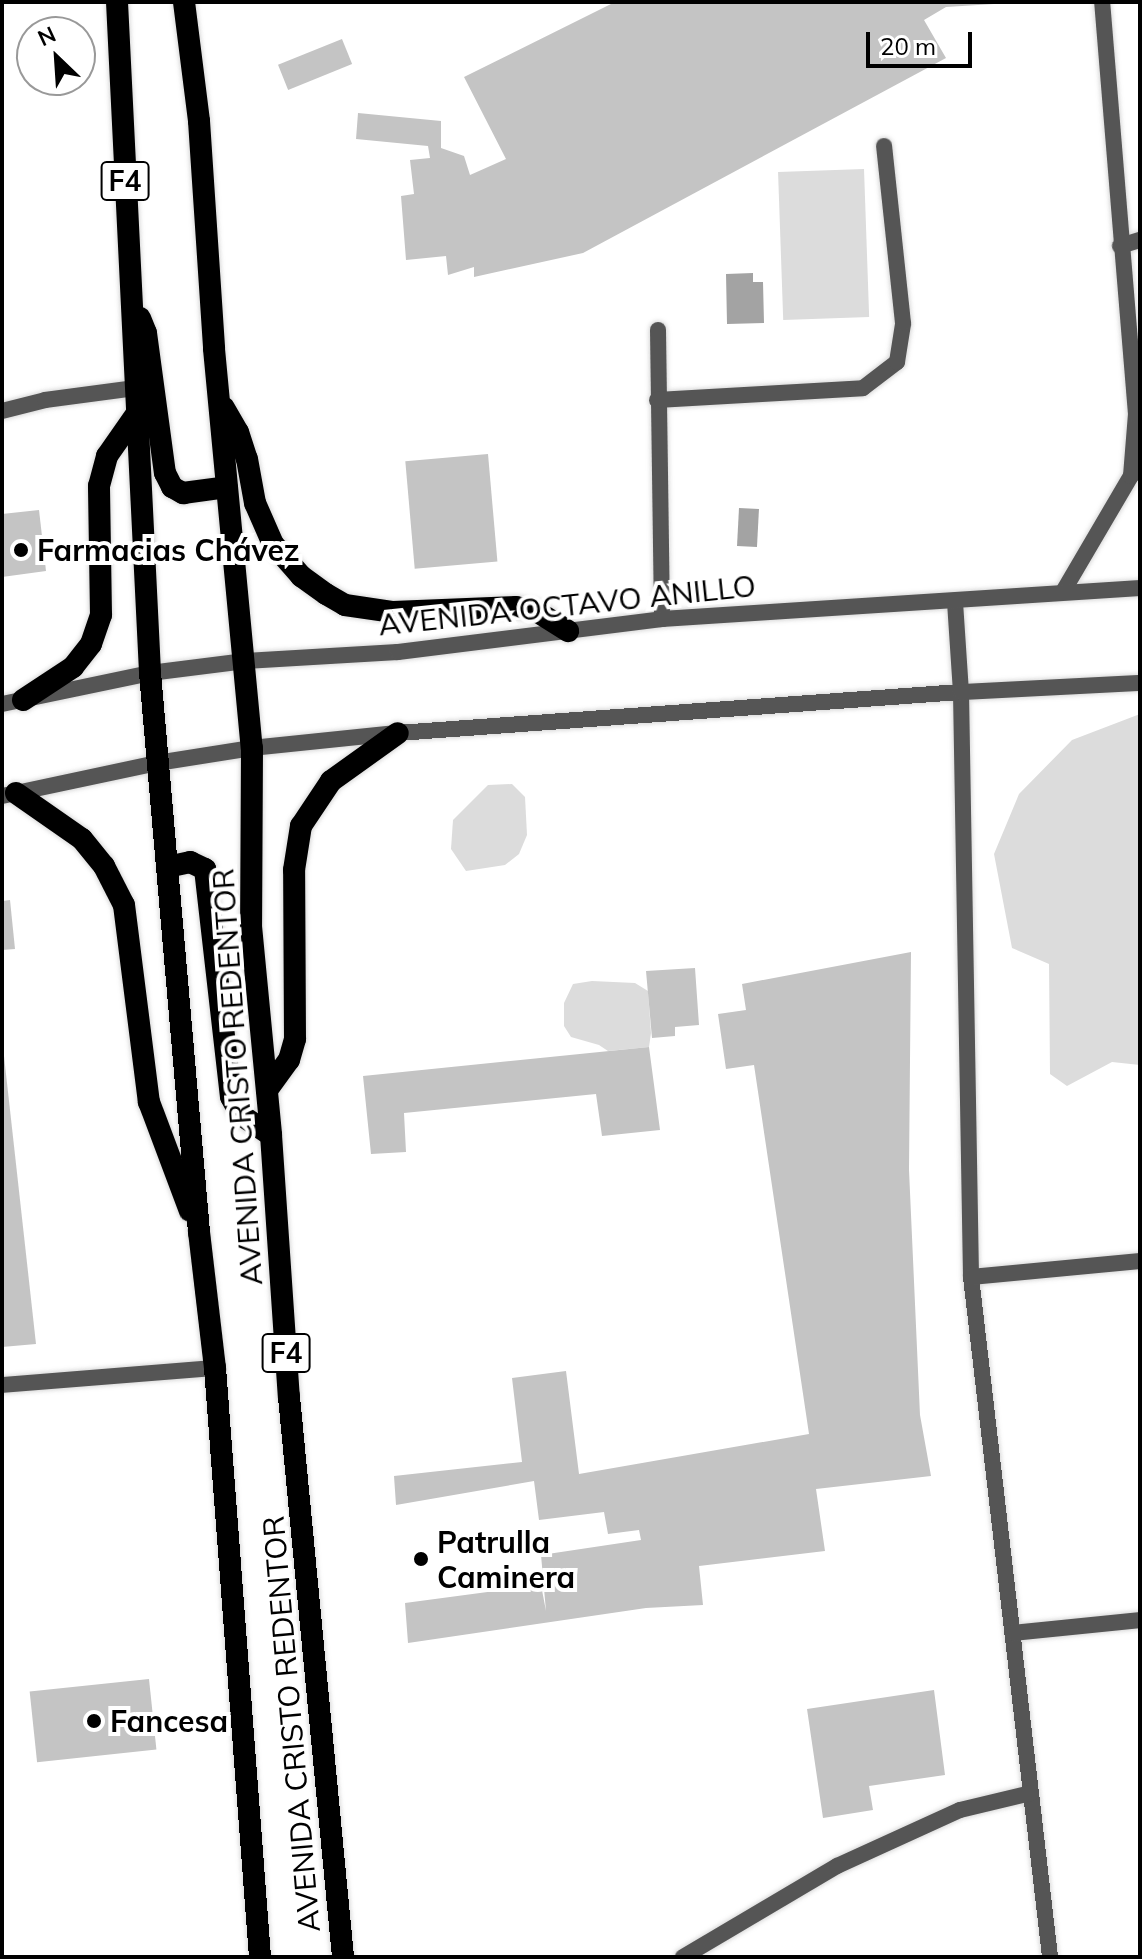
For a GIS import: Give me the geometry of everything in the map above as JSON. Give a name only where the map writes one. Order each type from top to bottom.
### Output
[{"type":"highway","name":"AVENIDA CRISTO REDENTOR","points":[[117,2],[150,673],[199,1232],[215,1368],[260,1957]]},
{"type":"highway","name":"AVENIDA CRISTO REDENTOR","points":[[184,2],[199,121],[227,487],[252,748],[251,926],[271,1135],[289,1397],[343,1957]]},
{"type":"highway","points":[[129,291],[146,333],[165,473],[172,487],[183,493],[227,487]]},
{"type":"highway","points":[[221,404],[238,432],[247,459],[255,503],[273,544],[301,576],[326,594],[345,605],[393,612],[516,607],[536,611],[568,631]]},
{"type":"highway","points":[[13,702],[73,667],[91,644],[101,615],[99,486],[107,456],[135,416]]},
{"type":"highway","points":[[267,1090],[289,1060],[295,1039],[294,870],[301,826],[331,781],[398,733]]},
{"type":"highway","points":[[9,795],[82,839],[104,866],[124,905],[149,1102],[199,1232]]},
{"type":"highway","points":[[167,867],[190,862],[199,863],[205,869],[231,1097],[241,1115],[271,1135]]},
{"type":"street","points":[[1064,590],[1131,476],[1136,414],[1134,330],[1120,246],[1102,2]]},
{"type":"street","points":[[657,400],[863,388],[897,362],[903,323],[884,146]]},
{"type":"street","points":[[1120,246],[1140,240]]},
{"type":"street","points":[[658,330],[662,619]]},
{"type":"street","points":[[2,411],[45,400],[135,388]]},
{"type":"street","name":"AVENIDA OCTAVO ANILLO","points":[[13,702],[150,673],[245,661],[398,652],[662,619],[955,602],[1064,590],[1140,588]]},
{"type":"street","points":[[955,602],[961,692],[971,1277],[1050,1957]]},
{"type":"street","points":[[9,795],[157,763],[252,748],[398,733],[961,692],[1140,683]]},
{"type":"street","points":[[971,1277],[1140,1261]]},
{"type":"street","points":[[2,1385],[215,1368]]},
{"type":"street","points":[[1013,1633],[1140,1620]]},
{"type":"street","points":[[683,1957],[837,1866],[960,1810],[1031,1793]]},
{"type":"shaded area","points":[[864,169],[869,317],[783,320],[778,172]]},
{"type":"shaded area","points":[[753,273],[753,282],[763,282],[764,323],[727,324],[726,274]]},
{"type":"shaded area","points":[[739,508],[759,509],[757,547],[737,546]]},
{"type":"shaded area","points":[[1140,714],[1140,1065],[1112,1062],[1067,1086],[1050,1074],[1049,964],[1012,948],[994,854],[1019,794],[1072,740]]},
{"type":"shaded area","points":[[512,784],[525,797],[527,835],[519,854],[505,865],[466,871],[451,849],[453,820],[488,785]]},
{"type":"shaded area","points":[[592,981],[635,983],[648,991],[649,1047],[608,1051],[599,1045],[571,1037],[564,1026],[564,1003],[573,984]]},
{"type":"building","points":[[615,2],[994,4],[946,7],[924,20],[946,58],[583,253],[474,277],[474,267],[448,275],[446,256],[406,260],[401,196],[414,194],[410,160],[430,158],[428,146],[356,139],[358,113],[441,121],[441,148],[464,156],[470,175],[506,159],[464,77]]},
{"type":"building","points":[[342,39],[352,64],[288,90],[278,65]]},
{"type":"building","points":[[488,454],[497,562],[415,569],[405,461]]},
{"type":"building","points":[[39,510],[46,571],[2,577],[2,514]]},
{"type":"building","points":[[10,900],[15,949],[2,950],[2,901]]},
{"type":"building","points":[[911,952],[909,1170],[920,1415],[931,1476],[816,1489],[825,1551],[699,1566],[703,1605],[646,1608],[408,1643],[405,1603],[541,1585],[546,1611],[541,1555],[641,1540],[639,1530],[608,1534],[604,1512],[539,1520],[534,1481],[396,1505],[394,1476],[522,1462],[512,1378],[566,1371],[579,1474],[809,1434],[754,1065],[726,1069],[718,1014],[746,1010],[742,984]]},
{"type":"building","points":[[695,968],[699,1025],[675,1027],[675,1036],[652,1038],[646,971]]},
{"type":"building","points":[[2,1038],[36,1344],[2,1347]]},
{"type":"building","points":[[649,1047],[660,1130],[602,1136],[596,1094],[404,1113],[406,1152],[371,1154],[363,1076]]},
{"type":"building","name":"Fancesa","points":[[149,1679],[156,1750],[37,1762],[30,1692]]},
{"type":"building","points":[[934,1690],[945,1775],[869,1786],[873,1810],[823,1818],[807,1709]]},
{"type":"place","name":"Farmacias Chávez","points":[[21,550]]},
{"type":"place","name":"Patrulla Caminera","points":[[421,1559]]},
{"type":"place","name":"Fancesa","points":[[94,1721]]}]
